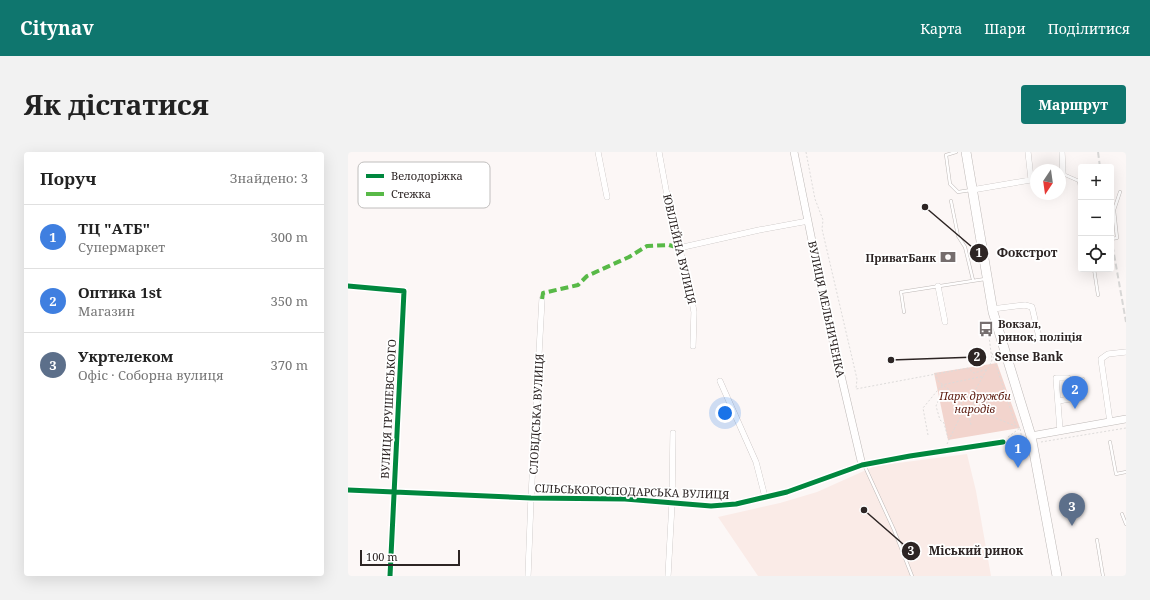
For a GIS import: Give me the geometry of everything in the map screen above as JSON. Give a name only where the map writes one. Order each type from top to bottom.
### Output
[{"type":"main road","points":[[966,152],[992,309],[1028,442],[1057,576]]},
{"type":"street","points":[[598,152],[607,197]]},
{"type":"street","name":"ЮВІЛЕЙНА ВУЛИЦЯ","points":[[660,152],[679,248],[694,312],[693,346]]},
{"type":"street","name":"ВУЛИЦЯ МЕЛЬНИЧЕНКА","points":[[794,152],[832,335],[864,467]]},
{"type":"street","points":[[1028,152],[1031,164]]},
{"type":"street","points":[[1061,164],[1062,152]]},
{"type":"street","points":[[972,190],[1030,180]]},
{"type":"street","points":[[679,248],[759,230],[808,221]]},
{"type":"street","name":"ВУЛИЦЯ ГРУШЕВСЬКОГО","points":[[348,286],[404,291],[390,576]]},
{"type":"street","points":[[938,286],[945,322]]},
{"type":"street","name":"СЛОБІДСЬКА ВУЛИЦЯ","points":[[528,576],[542,299]]},
{"type":"street","points":[[992,309],[1025,305],[1032,307],[1039,337]]},
{"type":"street","points":[[1110,422],[1101,359],[1108,354],[1126,352]]},
{"type":"street","points":[[1060,430],[1056,378],[1068,378]]},
{"type":"street","points":[[1058,401],[1082,397],[1082,380]]},
{"type":"street","points":[[720,381],[756,462],[765,497]]},
{"type":"street","points":[[1028,442],[1060,430],[1126,419]]},
{"type":"street","points":[[668,576],[672,503],[673,433]]},
{"type":"street","name":"СІЛЬСЬКОГОСПОДАРСЬКА ВУЛИЦЯ","points":[[348,490],[531,498],[625,499],[711,506],[736,504],[787,492],[864,467],[910,456],[1003,442]]},
{"type":"lane","points":[[956,152],[946,156],[950,184],[958,192],[972,190]]},
{"type":"lane","points":[[1066,176],[1078,181]]},
{"type":"lane","points":[[1114,238],[1117,238],[1114,210],[1120,192]]},
{"type":"lane","points":[[951,201],[958,236],[965,247],[973,280]]},
{"type":"lane","points":[[1094,272],[1098,295]]},
{"type":"lane","points":[[904,312],[901,292],[987,278]]},
{"type":"lane","points":[[1110,442],[1116,474],[1126,472]]},
{"type":"lane","points":[[864,467],[894,530],[912,576]]},
{"type":"lane","points":[[1122,514],[1126,524]]},
{"type":"lane","points":[[1097,540],[1104,576]]},
{"type":"path","points":[[992,351],[1016,427]]},
{"type":"path","points":[[974,409],[972,397],[989,367]]},
{"type":"path","points":[[935,373],[938,381],[942,385],[960,398],[972,397]]},
{"type":"path","points":[[928,435],[923,408],[942,385],[984,376]]},
{"type":"path","points":[[942,385],[942,396],[936,406],[940,420],[944,423],[948,440]]},
{"type":"path","points":[[982,400],[982,395],[987,394],[992,398]]},
{"type":"path","points":[[973,402],[982,400],[982,402],[987,403],[991,402],[992,398],[1006,394]]},
{"type":"path","points":[[945,450],[948,440],[963,411],[960,398]]},
{"type":"path","points":[[963,411],[974,409],[1016,427],[1024,428]]},
{"type":"path","points":[[968,410],[971,425]]},
{"type":"path","points":[[1024,428],[1028,442],[1005,445],[1003,442],[1009,435],[1024,428]]},
{"type":"shaded area","points":[[967,454],[976,491],[991,576],[758,576],[718,517],[780,503],[817,492],[875,466]]},
{"type":"green space","name":"Парк дружби народів","points":[[997,363],[1020,428],[948,440],[934,373]]},
{"type":"railway","points":[[1098,152],[1100,164]]},
{"type":"railway","points":[[1114,254],[1126,322]]},
{"type":"marked path","points":[[542,299],[543,293],[578,285],[587,276],[629,257],[647,246],[669,245],[679,248]]},
{"type":"cycle path","points":[[348,286],[404,291],[390,576]]},
{"type":"cycle path","points":[[348,490],[531,498],[625,499],[711,506],[736,504],[787,492],[862,465],[1003,442]]},
{"type":"place","name":"Фокстрот","points":[[925,207]]},
{"type":"place","name":"ПриватБанк","points":[[948,257]]},
{"type":"place","name":"Вокзал, ринок, поліція","points":[[986,329]]},
{"type":"place","name":"Sense Bank","points":[[891,360]]},
{"type":"place","name":"Оптика 1st","points":[[1075,409]]},
{"type":"place","name":"ТЦ \"АТБ\"","points":[[1018,468]]},
{"type":"place","name":"Міський ринок","points":[[864,510]]},
{"type":"place","name":"Укртелеком","points":[[1072,526]]}]
